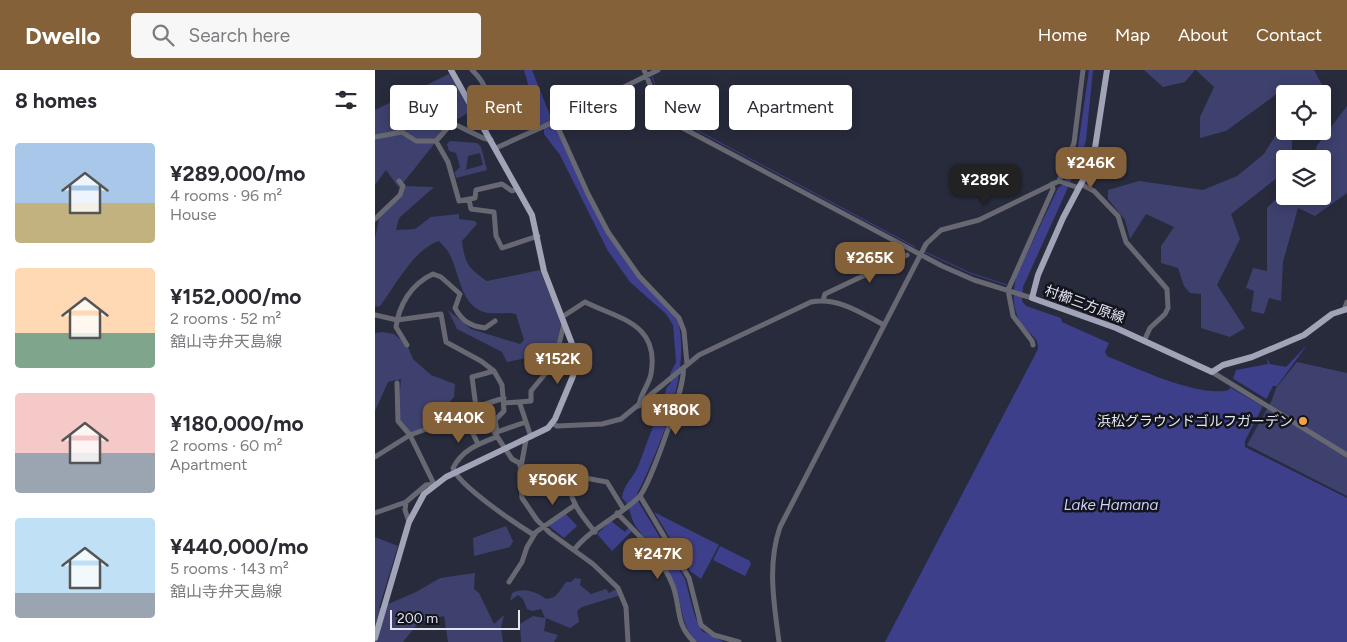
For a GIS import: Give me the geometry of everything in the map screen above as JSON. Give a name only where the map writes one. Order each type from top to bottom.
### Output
[{"type":"main road","points":[[451,70],[467,97]]},
{"type":"main road","name":"村櫛三方原線","points":[[1107,70],[1096,153],[1091,167],[1078,186],[1040,270],[1032,298],[1082,314],[1212,372]]},
{"type":"main road","points":[[375,638],[409,522],[419,502],[435,484],[529,438],[552,424],[576,366],[574,349],[544,271],[532,215],[486,130]]},
{"type":"main road","points":[[1212,372],[1223,365],[1253,357],[1304,335],[1332,314],[1345,309]]},
{"type":"street","points":[[472,70],[486,85]]},
{"type":"street","points":[[622,85],[645,73],[657,70]]},
{"type":"street","points":[[1061,181],[1074,143],[1083,70]]},
{"type":"street","points":[[645,73],[659,107],[672,122],[958,273],[1032,298]]},
{"type":"street","points":[[375,137],[402,132],[416,141],[435,141],[451,123],[491,140]]},
{"type":"street","points":[[496,148],[550,123]]},
{"type":"street","points":[[557,130],[608,232],[639,276],[679,318],[684,331],[684,378],[667,431],[639,496],[574,550]]},
{"type":"street","points":[[435,141],[448,162],[457,199],[469,200],[475,198],[476,190],[502,184],[512,191],[518,189]]},
{"type":"street","points":[[375,219],[399,195],[403,186],[399,181]]},
{"type":"street","points":[[779,642],[772,578],[773,552],[778,533],[791,503],[920,254],[929,240],[941,230],[979,220],[1061,181],[1094,191],[1118,216],[1126,242],[1167,290],[1169,297],[1165,314],[1151,328],[1144,341]]},
{"type":"street","points":[[1033,346],[1032,340],[1013,316],[1009,291],[1053,189],[1052,184]]},
{"type":"street","points":[[469,200],[471,210],[494,212],[496,236],[502,248],[537,236]]},
{"type":"street","points":[[823,300],[825,294],[907,255]]},
{"type":"street","points":[[407,345],[396,327],[403,300],[433,274],[441,277],[461,294],[455,308],[461,318],[472,326],[485,328],[495,320]]},
{"type":"street","points":[[552,424],[557,426],[612,422],[626,416],[703,352],[797,308],[823,300],[839,303],[884,325]]},
{"type":"street","points":[[375,457],[410,435],[437,424],[451,415],[463,413],[477,406],[504,401],[520,404],[531,401],[533,387],[545,378],[555,362],[563,320],[585,302],[600,310],[629,320],[649,343],[653,366],[650,380],[639,406]]},
{"type":"street","points":[[1345,309],[1347,302]]},
{"type":"street","points":[[375,315],[397,320],[441,314],[446,342],[481,361],[494,371],[502,385],[504,410],[495,420],[496,435]]},
{"type":"street","points":[[494,371],[472,377],[477,406],[505,450],[514,460],[520,465],[607,482],[624,508]]},
{"type":"street","points":[[1212,372],[1347,455]]},
{"type":"street","points":[[375,513],[406,502],[421,488],[435,484],[410,435],[399,421],[397,383]]},
{"type":"street","points":[[520,404],[529,438],[520,465],[521,495],[543,526],[601,571],[620,591],[627,613],[628,642]]},
{"type":"street","points":[[463,413],[478,444]]},
{"type":"street","points":[[526,422],[478,444],[458,459],[453,468],[455,473],[475,492],[534,535]]},
{"type":"street","points":[[568,474],[575,505],[595,532]]},
{"type":"street","points":[[639,496],[689,578],[701,625],[716,636],[739,642]]},
{"type":"street","points":[[406,502],[409,522]]},
{"type":"street","points":[[509,582],[522,562],[534,535],[543,526],[575,505]]},
{"type":"street","points":[[617,513],[651,549],[671,582],[683,629],[694,642]]},
{"type":"shaded area","points":[[1144,70],[1195,70],[1185,82],[1163,87]]},
{"type":"shaded area","points":[[1196,70],[1314,70],[1322,85],[1276,85],[1276,94],[1226,131],[1200,138],[1200,117],[1214,87]]},
{"type":"shaded area","points":[[449,74],[456,85],[426,85]]},
{"type":"shaded area","points":[[457,87],[467,104],[467,113],[457,119]]},
{"type":"shaded area","points":[[390,103],[390,130],[445,130],[399,188],[386,170],[375,185],[375,110]]},
{"type":"shaded area","points":[[1347,106],[1347,193],[1331,204],[1331,150],[1316,150],[1316,147],[1321,140],[1331,140],[1331,127]]},
{"type":"shaded area","points":[[1276,135],[1276,140],[1292,140],[1292,150],[1276,150],[1276,179],[1231,214],[1240,239],[1217,285],[1245,328],[1230,337],[1201,328],[1201,294],[1190,293],[1184,286],[1178,268],[1161,263],[1161,246],[1174,227],[1146,214],[1130,239],[1125,220],[1108,199],[1108,190],[1139,181],[1203,190],[1237,176],[1264,154]]},
{"type":"shaded area","points":[[450,141],[477,143],[481,147],[487,170],[456,178],[455,173],[453,174],[460,167],[456,153],[449,151],[447,144]],"holes":[[[480,153],[483,165],[466,170],[468,156]]]},
{"type":"shaded area","points":[[403,186],[434,187],[399,218],[396,230],[415,229],[431,217],[459,214],[459,219],[475,221],[477,224],[462,241],[463,249],[466,260],[472,269],[487,281],[540,270],[561,323],[555,352],[507,362],[502,352],[457,329],[448,310],[471,329],[520,344],[524,340],[516,314],[485,312],[474,307],[464,293],[449,253],[439,241],[421,252],[413,260],[380,306],[375,307],[375,239],[379,217],[393,204]]},
{"type":"shaded area","points":[[1276,199],[1276,205],[1330,205],[1315,216],[1298,208],[1283,262],[1281,301],[1269,298],[1264,314],[1251,311],[1254,291],[1246,288],[1253,268],[1267,271],[1267,208]]},
{"type":"shaded area","points":[[375,333],[394,334],[407,345],[413,359],[431,375],[455,384],[454,397],[430,425],[413,432],[407,432],[400,420],[401,379],[388,382],[375,411]]},
{"type":"shaded area","name":"浜松グラウンドゴルフガーデン","points":[[1297,362],[1347,373],[1347,496],[1247,445],[1272,400],[1276,388]]},
{"type":"shaded area","points":[[506,526],[513,541],[510,547],[474,556],[473,538]]},
{"type":"shaded area","points":[[375,537],[398,546],[379,608],[416,592],[440,578],[475,573],[474,589],[479,593],[494,624],[504,615],[501,628],[503,642],[448,642],[444,616],[419,622],[403,642],[375,642]]},
{"type":"shaded area","points":[[575,578],[581,579],[580,585],[591,594],[606,589],[609,593],[616,589],[621,595],[582,607],[577,611],[579,622],[570,628],[546,618],[544,631],[558,635],[554,642],[521,642],[520,624],[533,616],[545,618],[541,609],[532,611],[527,609],[523,599],[518,595],[510,601],[512,593],[525,590],[534,592],[546,599],[558,594],[566,582],[571,582]]},
{"type":"water","points":[[524,70],[532,70],[538,85],[528,85]]},
{"type":"water","name":"Lake Hamana","points":[[1089,70],[1093,70],[1086,140],[1080,161],[1023,287],[1022,301],[1026,306],[1061,318],[1062,322],[1109,343],[1105,352],[1107,356],[1150,374],[1201,390],[1229,390],[1236,370],[1268,364],[1266,357],[1270,364],[1286,367],[1307,345],[1277,386],[1273,386],[1245,441],[1245,447],[1347,498],[1347,642],[885,642],[1038,349],[1036,340],[1022,324],[1016,312],[1014,292],[1016,277],[1058,188],[1064,184],[1078,147]]},
{"type":"water","points":[[540,90],[550,115],[550,130],[557,130],[610,238],[677,318],[681,338],[681,360],[672,408],[655,454],[637,494],[638,501],[685,579],[694,614],[702,631],[724,642],[697,642],[692,636],[685,622],[678,593],[672,578],[634,524],[627,505],[622,498],[624,489],[639,464],[667,387],[671,383],[670,374],[676,362],[673,325],[666,314],[630,282],[608,251],[560,155],[544,134],[544,128],[540,124]]},
{"type":"water","points":[[564,512],[577,526],[564,538],[549,526]]},
{"type":"water","points":[[654,512],[719,545],[701,579],[690,571],[686,560],[681,556]]},
{"type":"water","points":[[611,521],[625,532],[628,528],[632,531],[612,551],[597,534]]},
{"type":"water","points":[[720,546],[750,561],[751,564],[745,576],[713,560]]},
{"type":"pier","points":[[1232,378],[1268,400],[1264,407],[1228,386]]},
{"type":"waterway","points":[[652,77],[665,109],[676,119],[915,247]]},
{"type":"waterway","points":[[925,252],[970,273],[1007,285]]},
{"type":"waterway","points":[[693,611],[695,619]]},
{"type":"place","name":"浜松グラウンドゴルフガーデン","points":[[1303,421]]}]
